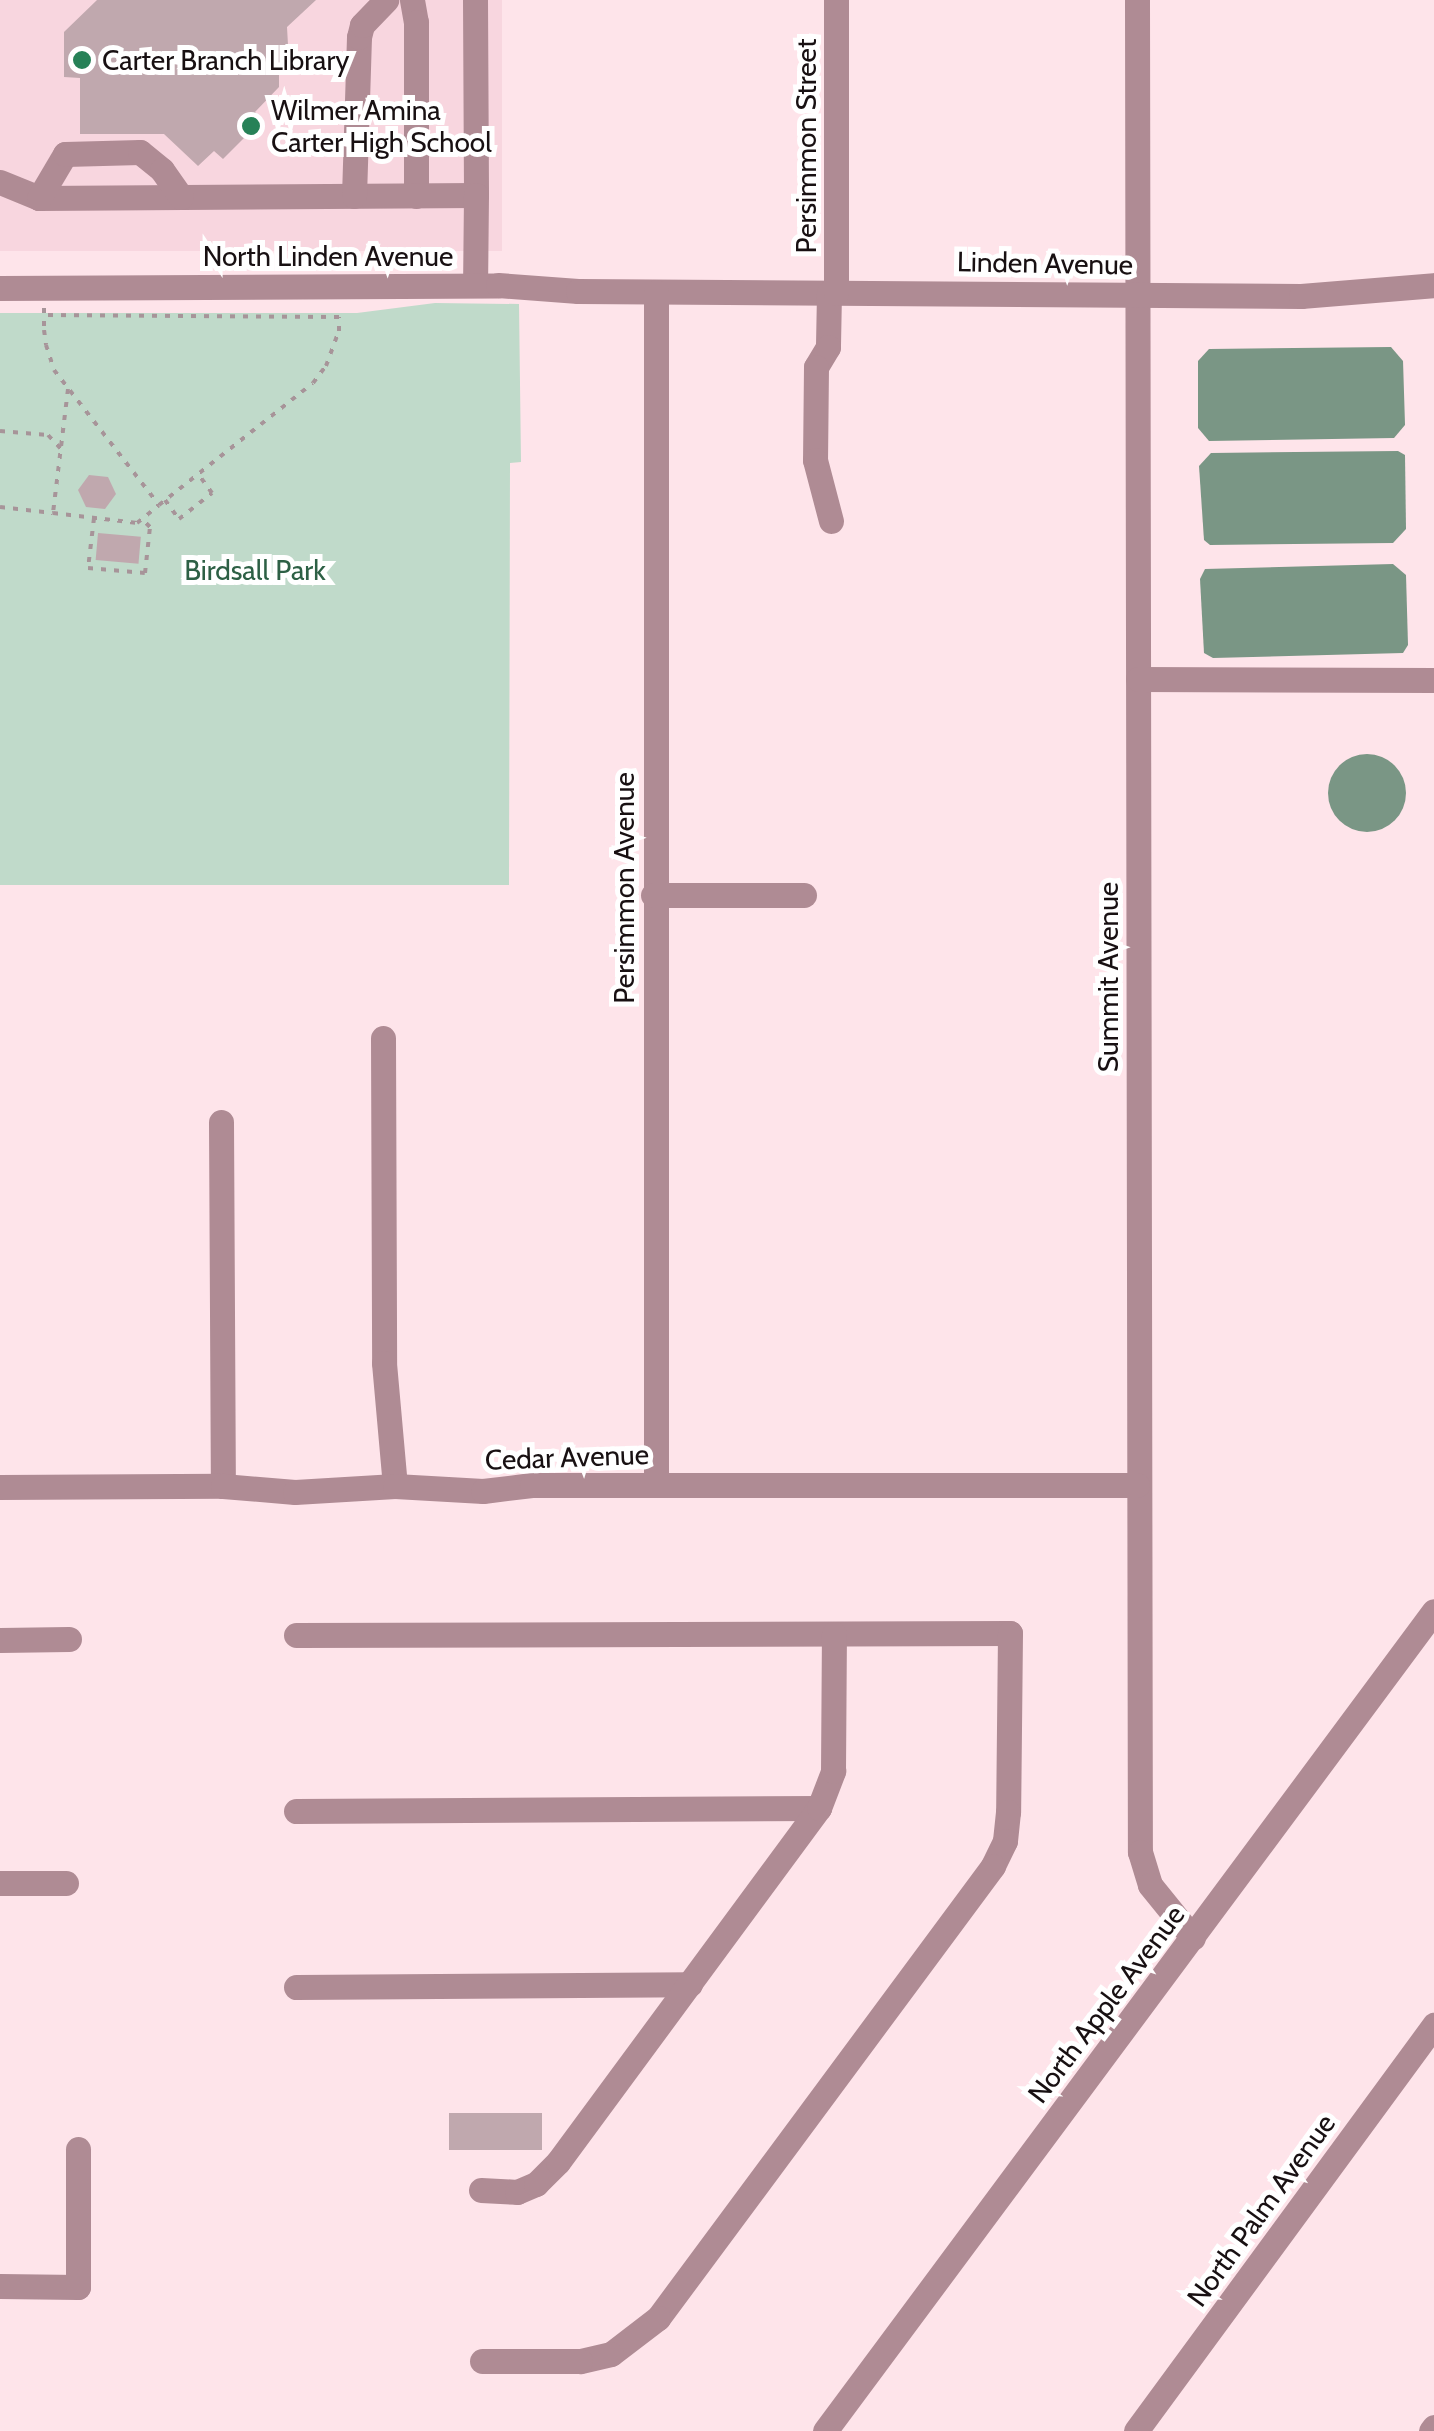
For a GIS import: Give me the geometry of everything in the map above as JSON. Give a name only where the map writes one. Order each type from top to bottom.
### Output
[{"type":"street","points":[[354,196],[359,37],[362,25],[386,0]]},
{"type":"street","points":[[412,0],[416,22],[416,196]]},
{"type":"street","points":[[475,0],[475,285]]},
{"type":"street","name":"Persimmon Street","points":[[831,520],[815,460],[816,367],[828,347],[832,292],[836,0]]},
{"type":"street","name":"Summit Avenue","points":[[1137,0],[1140,1852],[1150,1885],[1193,1938]]},
{"type":"street","points":[[39,198],[65,154],[140,152],[162,170],[182,197]]},
{"type":"street","points":[[0,182],[39,198],[476,195]]},
{"type":"street","name":"North Linden Avenue","points":[[0,288],[475,285],[656,292]]},
{"type":"street","name":"Linden Avenue","points":[[656,292],[1301,296],[1434,285]]},
{"type":"street","name":"Persimmon Avenue","points":[[656,292],[656,1485]]},
{"type":"street","points":[[1138,679],[1434,680]]},
{"type":"street","points":[[654,895],[804,895]]},
{"type":"street","points":[[383,1038],[384,1364],[394,1486]]},
{"type":"street","points":[[221,1122],[223,1486]]},
{"type":"street","name":"Cedar Avenue","points":[[0,1487],[223,1486],[295,1492],[394,1486],[482,1490],[532,1485],[1137,1484]]},
{"type":"street","name":"North Apple Avenue","points":[[826,2431],[1434,1611]]},
{"type":"street","points":[[296,1635],[1010,1633],[1008,1812],[1004,1841],[993,1866],[658,2318],[611,2354],[580,2361],[482,2361]]},
{"type":"street","points":[[481,2190],[516,2192],[536,2184],[558,2162],[819,1808],[833,1771],[834,1634]]},
{"type":"street","points":[[0,1640],[70,1639]]},
{"type":"street","points":[[296,1812],[819,1808]]},
{"type":"street","points":[[0,1883],[66,1883]]},
{"type":"street","points":[[296,1987],[690,1984]]},
{"type":"street","name":"North Palm Avenue","points":[[1136,2431],[1434,2026]]},
{"type":"street","points":[[0,2286],[78,2286],[78,2150]]},
{"type":"path","points":[[44,288],[48,357],[68,389],[180,519],[212,493],[198,474]]},
{"type":"path","points":[[0,507],[137,523],[321,374],[337,341],[339,317],[44,316]]},
{"type":"path","points":[[54,513],[68,389]]},
{"type":"path","points":[[0,431],[48,435],[62,449]]},
{"type":"path","points":[[94,518],[88,568],[145,573],[150,528],[142,518]]},
{"type":"shaded area","name":"Wilmer Amina Carter High School","points":[[0,0],[502,0],[502,251],[0,251]]},
{"type":"shaded area","points":[[1391,347],[1403,361],[1405,425],[1394,438],[1209,441],[1198,428],[1198,361],[1209,349]]},
{"type":"shaded area","points":[[1398,451],[1405,455],[1406,529],[1393,543],[1210,545],[1204,540],[1199,466],[1211,453]]},
{"type":"shaded area","points":[[1393,564],[1406,575],[1408,645],[1403,653],[1213,658],[1204,653],[1200,579],[1205,569]]},
{"type":"shaded area","points":[[1367,754],[1395,765],[1406,793],[1395,821],[1367,832],[1339,821],[1328,793],[1339,765]]},
{"type":"green space","name":"Birdsall Park","points":[[435,303],[519,304],[521,462],[510,463],[509,885],[0,885],[0,313],[357,313]]},
{"type":"building","points":[[97,0],[316,0],[287,27],[289,63],[279,63],[279,87],[255,112],[263,119],[223,159],[214,151],[198,166],[164,134],[80,134],[80,78],[64,77],[64,32]]},
{"type":"building","points":[[89,475],[108,477],[116,494],[105,509],[86,507],[78,490]]},
{"type":"building","points":[[98,533],[141,537],[138,564],[96,560]]},
{"type":"building","points":[[449,2113],[542,2113],[542,2150],[449,2150]]},
{"type":"place","name":"Carter Branch Library","points":[[82,60]]},
{"type":"place","name":"Wilmer Amina Carter High School","points":[[251,126]]}]
